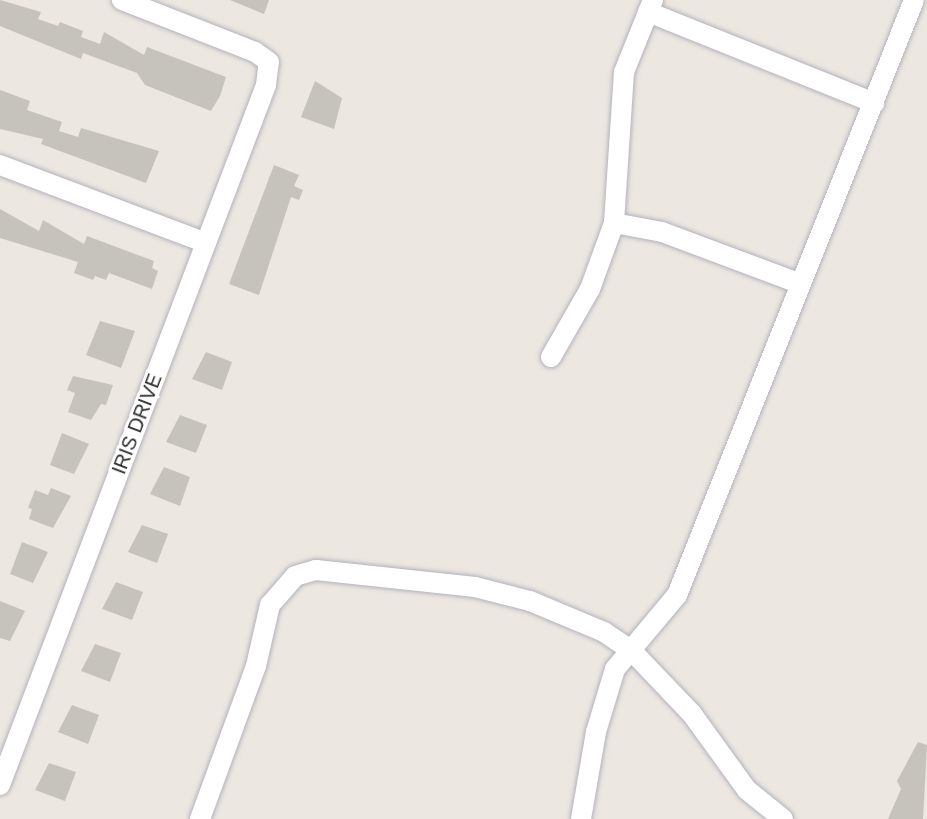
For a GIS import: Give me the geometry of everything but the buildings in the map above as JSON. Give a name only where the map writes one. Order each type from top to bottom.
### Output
[{"type":"street","name":"IRIS DRIVE","points":[[0,785],[266,85],[269,62],[232,42],[122,0]]},
{"type":"street","points":[[581,819],[596,732],[615,669],[676,595],[914,0]]},
{"type":"street","points":[[551,357],[590,290],[614,223],[624,72],[650,6],[874,103]]},
{"type":"street","points":[[0,165],[206,243]]},
{"type":"street","points":[[614,223],[662,232],[801,284]]},
{"type":"street","points":[[200,819],[256,666],[270,605],[296,576],[316,570],[362,572],[475,587],[530,601],[604,632],[631,650],[692,714],[747,790],[783,819]]}]
